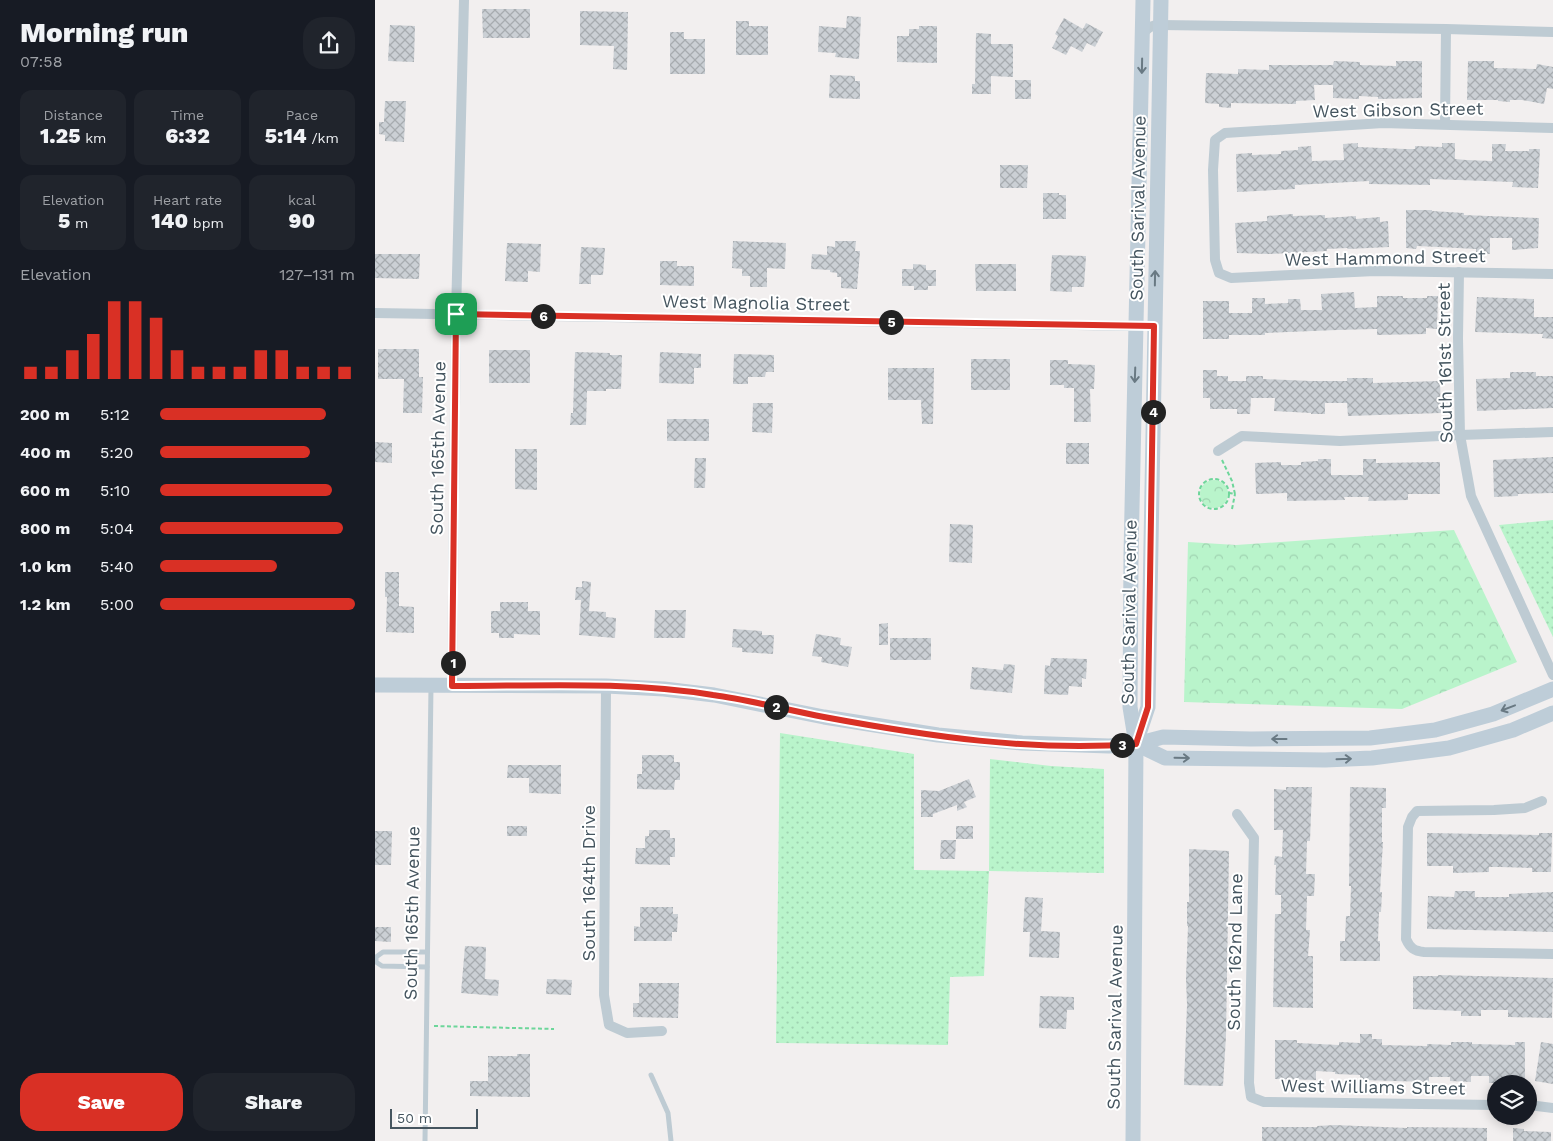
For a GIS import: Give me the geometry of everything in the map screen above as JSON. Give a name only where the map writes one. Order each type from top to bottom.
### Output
[{"type":"main road","name":"South Sarival Avenue","points":[[1133,1141],[1136,744],[1130,707],[1131,555],[1143,0]]},
{"type":"main road","name":"South Sarival Avenue","points":[[1136,744],[1148,707],[1161,0]]},
{"type":"main road","points":[[1137,326],[1154,326]]},
{"type":"main road","points":[[375,685],[606,686],[664,689],[714,695],[825,717],[960,738],[1069,746],[1136,744],[1163,737],[1251,739],[1370,738],[1435,730],[1493,714],[1553,689]]},
{"type":"main road","points":[[1136,744],[1165,758],[1325,760],[1372,758],[1449,748],[1513,730],[1553,714]]},
{"type":"street","name":"South 165th Avenue","points":[[452,686],[456,314],[464,0]]},
{"type":"street","points":[[1142,36],[1147,29],[1154,25],[1553,32]]},
{"type":"street","points":[[1445,124],[1446,29]]},
{"type":"street","name":"West Gibson Street","points":[[1219,273],[1215,260],[1213,170],[1215,140],[1225,132],[1383,123],[1553,128]]},
{"type":"street","name":"West Hammond Street","points":[[1219,273],[1231,278],[1375,271],[1553,274]]},
{"type":"street","name":"South 161st Street","points":[[1459,272],[1460,435],[1471,496],[1553,675]]},
{"type":"street","name":"West Magnolia Street","points":[[375,313],[1137,326]]},
{"type":"street","points":[[1218,451],[1242,436],[1340,441],[1553,432]]},
{"type":"street","name":"South 164th Drive","points":[[606,686],[604,995],[609,1025],[627,1033],[662,1031]]},
{"type":"street","points":[[1543,800],[1525,808],[1417,811],[1407,827],[1405,939],[1410,947],[1416,951],[1424,952],[1553,954]]},
{"type":"street","name":"South 162nd Lane","points":[[1237,814],[1254,838],[1249,1083],[1251,1097]]},
{"type":"street","name":"West Williams Street","points":[[1251,1097],[1263,1102],[1487,1105]]},
{"type":"street","points":[[1537,1107],[1553,1108]]},
{"type":"lane","name":"South 165th Avenue","points":[[425,1141],[431,686]]},
{"type":"lane","points":[[427,952],[383,952],[376,957],[376,962],[382,966],[427,967]]},
{"type":"lane","points":[[651,1075],[668,1113],[671,1141]]},
{"type":"path","points":[[1218,451],[1232,482],[1235,494],[1232,509]]},
{"type":"path","points":[[1214,479],[1226,485],[1229,493],[1229,498],[1225,505],[1217,509],[1208,508],[1203,505],[1199,496],[1201,486],[1214,479]]},
{"type":"path","points":[[1229,493],[1235,494]]},
{"type":"path","points":[[426,1026],[554,1029]]},
{"type":"green space","points":[[1214,480],[1224,484],[1228,494],[1224,504],[1214,508],[1204,504],[1200,494],[1204,484]]},
{"type":"green space","points":[[1553,520],[1553,637],[1499,525]]},
{"type":"green space","points":[[1454,530],[1517,662],[1402,709],[1184,702],[1188,542],[1236,545]]},
{"type":"green space","points":[[780,733],[914,754],[914,870],[989,871],[984,976],[950,977],[948,1045],[776,1043]]},
{"type":"green space","points":[[990,759],[1051,766],[1104,769],[1104,873],[989,871]]},
{"type":"building","points":[[482,9],[530,9],[530,38],[483,38]]},
{"type":"building","points":[[580,11],[628,12],[627,70],[613,69],[614,46],[580,45]]},
{"type":"building","points":[[847,16],[861,17],[859,59],[835,57],[836,53],[818,52],[819,26],[846,28]]},
{"type":"building","points":[[1064,18],[1083,29],[1086,23],[1103,32],[1095,47],[1087,43],[1082,52],[1071,46],[1066,55],[1052,48],[1058,36],[1055,34]]},
{"type":"building","points":[[736,21],[749,21],[749,26],[768,26],[768,55],[736,55]]},
{"type":"building","points":[[390,25],[415,26],[414,62],[388,61]]},
{"type":"building","points":[[919,26],[937,26],[937,63],[897,62],[897,36],[909,36],[909,29],[919,29]]},
{"type":"building","points":[[670,32],[684,32],[684,39],[705,39],[705,74],[670,74]]},
{"type":"building","points":[[976,33],[991,34],[991,44],[1013,44],[1013,77],[991,76],[991,94],[972,94],[972,84],[975,84]]},
{"type":"building","points":[[1334,61],[1360,62],[1360,65],[1396,66],[1396,61],[1422,61],[1422,98],[1378,99],[1378,97],[1359,96],[1359,99],[1333,98],[1333,85],[1314,85],[1315,100],[1296,101],[1296,104],[1231,103],[1231,108],[1219,107],[1219,104],[1205,103],[1206,73],[1238,74],[1238,69],[1269,70],[1269,65],[1333,65]]},
{"type":"building","points":[[1468,61],[1494,61],[1494,68],[1536,69],[1537,64],[1553,67],[1553,89],[1547,88],[1544,104],[1522,100],[1510,100],[1510,102],[1467,100]]},
{"type":"building","points":[[830,75],[855,76],[855,81],[860,81],[860,99],[829,98]]},
{"type":"building","points":[[1015,80],[1031,80],[1031,99],[1015,99]]},
{"type":"building","points":[[385,101],[406,101],[404,142],[385,141],[385,135],[379,134],[379,122],[384,122]]},
{"type":"building","points":[[1358,143],[1358,147],[1415,149],[1415,146],[1442,147],[1442,143],[1455,143],[1455,159],[1492,161],[1492,144],[1506,144],[1505,151],[1540,149],[1538,188],[1512,187],[1513,182],[1430,179],[1430,185],[1369,184],[1369,181],[1295,185],[1295,189],[1237,192],[1236,154],[1281,154],[1281,151],[1298,150],[1298,147],[1311,146],[1312,161],[1344,160],[1343,144]]},
{"type":"building","points":[[1000,165],[1028,165],[1027,188],[1000,188]]},
{"type":"building","points":[[1043,193],[1066,195],[1066,219],[1043,219]]},
{"type":"building","points":[[1406,210],[1432,210],[1464,213],[1464,215],[1539,218],[1538,248],[1512,250],[1512,238],[1490,238],[1490,254],[1476,253],[1476,249],[1417,246],[1416,249],[1406,248]]},
{"type":"building","points":[[1293,214],[1293,216],[1325,215],[1325,218],[1356,216],[1356,219],[1380,217],[1380,222],[1388,221],[1389,247],[1327,249],[1327,251],[1269,254],[1237,253],[1235,223],[1267,221],[1267,216]]},
{"type":"building","points":[[733,241],[786,243],[785,269],[767,268],[767,287],[750,287],[750,276],[742,276],[742,269],[732,268]]},
{"type":"building","points":[[835,241],[856,241],[855,251],[860,251],[857,289],[841,288],[841,277],[837,277],[837,273],[830,272],[830,270],[811,269],[812,254],[827,255],[827,246],[835,247]]},
{"type":"building","points":[[507,243],[541,244],[540,272],[528,271],[528,282],[505,281]]},
{"type":"building","points":[[581,247],[605,248],[603,275],[591,275],[591,284],[579,284]]},
{"type":"building","points":[[375,254],[420,254],[419,279],[375,278]]},
{"type":"building","points":[[1052,255],[1086,256],[1084,287],[1072,287],[1072,292],[1050,291]]},
{"type":"building","points":[[660,261],[677,261],[677,266],[694,266],[694,286],[660,285]]},
{"type":"building","points":[[913,264],[926,265],[926,270],[936,270],[936,286],[928,286],[928,290],[914,290],[914,286],[902,286],[902,269],[913,269]]},
{"type":"building","points":[[975,264],[1016,264],[1016,291],[976,291]]},
{"type":"building","points":[[1354,292],[1355,308],[1377,307],[1377,296],[1427,298],[1427,296],[1438,296],[1437,329],[1426,328],[1426,334],[1377,335],[1377,329],[1229,335],[1229,339],[1203,339],[1203,301],[1229,301],[1229,313],[1252,313],[1252,298],[1265,298],[1265,304],[1288,303],[1288,299],[1300,299],[1301,310],[1322,310],[1321,294]]},
{"type":"building","points":[[1477,297],[1534,299],[1534,317],[1553,317],[1553,339],[1542,338],[1543,334],[1475,332]]},
{"type":"building","points":[[378,349],[419,349],[419,377],[423,377],[422,413],[403,413],[404,379],[378,379]]},
{"type":"building","points":[[489,350],[530,350],[530,383],[489,383]]},
{"type":"building","points":[[575,352],[622,355],[621,389],[587,391],[586,425],[570,425],[571,413],[573,413]]},
{"type":"building","points":[[660,352],[701,354],[701,368],[694,368],[694,384],[659,383]]},
{"type":"building","points":[[734,354],[774,355],[774,372],[766,372],[765,377],[748,377],[748,384],[733,384]]},
{"type":"building","points":[[971,359],[1010,359],[1010,390],[971,390]]},
{"type":"building","points":[[1050,360],[1068,360],[1068,364],[1095,365],[1094,389],[1090,389],[1091,422],[1074,422],[1074,388],[1064,388],[1064,385],[1050,385]]},
{"type":"building","points":[[888,368],[934,368],[933,424],[922,424],[921,400],[888,400]]},
{"type":"building","points":[[1203,370],[1217,370],[1217,376],[1228,376],[1228,381],[1246,381],[1246,376],[1263,376],[1263,379],[1311,381],[1347,381],[1347,378],[1373,378],[1373,383],[1440,381],[1441,413],[1348,416],[1347,403],[1325,403],[1325,414],[1311,414],[1274,411],[1275,398],[1251,398],[1250,414],[1237,414],[1237,409],[1210,409],[1210,398],[1203,398]]},
{"type":"building","points":[[1510,372],[1536,372],[1536,376],[1553,376],[1553,408],[1477,411],[1476,379],[1510,378]]},
{"type":"building","points":[[753,403],[773,403],[772,433],[752,432]]},
{"type":"building","points":[[667,419],[709,419],[709,441],[667,441]]},
{"type":"building","points":[[375,442],[392,443],[392,463],[375,462]]},
{"type":"building","points":[[1066,443],[1089,443],[1089,464],[1066,464]]},
{"type":"building","points":[[515,449],[537,449],[537,490],[515,489]]},
{"type":"building","points":[[1553,457],[1553,493],[1494,497],[1493,460]]},
{"type":"building","points":[[695,458],[706,458],[705,488],[694,488]]},
{"type":"building","points":[[1318,459],[1331,459],[1331,475],[1363,475],[1363,459],[1376,459],[1376,463],[1440,462],[1440,494],[1408,494],[1408,500],[1368,501],[1369,497],[1344,497],[1345,500],[1287,501],[1287,493],[1256,494],[1255,463],[1281,462],[1281,465],[1301,465],[1301,462],[1318,461]]},
{"type":"building","points":[[950,524],[973,525],[972,563],[949,562]]},
{"type":"building","points":[[385,572],[399,572],[399,606],[414,607],[414,633],[386,632],[387,597],[385,597]]},
{"type":"building","points":[[582,581],[591,582],[589,611],[606,612],[606,617],[616,618],[615,638],[579,635],[581,600],[575,600],[576,587],[582,587]]},
{"type":"building","points":[[500,602],[528,602],[528,611],[540,611],[540,635],[514,634],[514,638],[499,638],[499,633],[491,633],[491,611],[500,611]]},
{"type":"building","points":[[655,610],[686,610],[685,638],[654,638]]},
{"type":"building","points":[[888,623],[888,645],[879,645],[879,624]]},
{"type":"building","points":[[733,629],[762,631],[762,635],[774,635],[773,654],[742,652],[742,648],[732,647]]},
{"type":"building","points":[[816,634],[841,638],[840,645],[852,647],[848,667],[821,662],[822,657],[812,656]]},
{"type":"building","points":[[890,638],[931,638],[931,660],[890,660]]},
{"type":"building","points":[[1051,658],[1087,659],[1086,679],[1082,678],[1082,687],[1069,686],[1068,695],[1044,694],[1045,665],[1050,666]]},
{"type":"building","points":[[1004,664],[1015,665],[1012,693],[970,689],[972,667],[1003,670]]},
{"type":"building","points":[[642,755],[674,755],[674,762],[680,762],[680,780],[675,780],[674,790],[637,789],[637,774],[642,774]]},
{"type":"building","points":[[508,765],[561,765],[561,794],[529,793],[529,778],[507,778]]},
{"type":"building","points":[[969,779],[976,797],[964,802],[967,807],[957,811],[957,805],[933,814],[933,817],[921,817],[921,790],[939,791]]},
{"type":"building","points":[[1286,787],[1312,787],[1310,841],[1307,841],[1306,874],[1315,874],[1314,896],[1307,896],[1306,930],[1310,930],[1308,956],[1313,956],[1313,1008],[1273,1007],[1275,914],[1281,914],[1281,895],[1275,895],[1276,865],[1274,865],[1275,856],[1282,857],[1283,830],[1274,830],[1274,789],[1286,790]]},
{"type":"building","points":[[1350,787],[1386,788],[1386,808],[1382,808],[1383,842],[1380,892],[1382,892],[1378,941],[1380,941],[1380,961],[1340,961],[1340,941],[1345,941],[1346,916],[1350,916]]},
{"type":"building","points":[[507,826],[527,826],[527,836],[507,836]]},
{"type":"building","points":[[956,826],[973,826],[973,839],[956,839]]},
{"type":"building","points":[[649,830],[670,830],[670,838],[675,838],[675,857],[670,857],[670,865],[635,864],[636,848],[645,848],[645,836],[649,836]]},
{"type":"building","points":[[375,831],[392,831],[391,865],[375,865]]},
{"type":"building","points":[[1427,833],[1539,835],[1539,833],[1552,833],[1551,872],[1532,872],[1532,868],[1489,867],[1489,872],[1453,873],[1453,866],[1427,866]]},
{"type":"building","points":[[941,840],[956,840],[955,859],[940,859]]},
{"type":"building","points":[[1189,849],[1229,851],[1226,1036],[1223,1086],[1184,1085]]},
{"type":"building","points":[[1455,891],[1475,891],[1475,897],[1509,897],[1509,894],[1553,892],[1553,932],[1427,929],[1428,896],[1454,897]]},
{"type":"building","points":[[1025,897],[1043,898],[1041,931],[1060,932],[1059,958],[1029,957],[1030,932],[1023,932]]},
{"type":"building","points":[[640,907],[673,907],[673,914],[678,914],[677,932],[672,932],[672,941],[634,941],[634,926],[640,927]]},
{"type":"building","points":[[375,927],[391,927],[391,942],[375,941]]},
{"type":"building","points":[[465,946],[486,947],[485,979],[499,980],[498,996],[461,993]]},
{"type":"building","points":[[1413,976],[1553,978],[1552,1018],[1508,1017],[1508,1010],[1481,1010],[1481,1016],[1461,1016],[1461,1011],[1413,1009]]},
{"type":"building","points":[[547,979],[572,980],[571,995],[546,994]]},
{"type":"building","points":[[639,983],[679,983],[678,1018],[633,1017],[633,1003],[639,1003]]},
{"type":"building","points":[[1040,996],[1074,997],[1074,1010],[1067,1010],[1066,1029],[1039,1028]]},
{"type":"building","points":[[1360,1034],[1372,1034],[1372,1039],[1382,1039],[1382,1045],[1427,1046],[1427,1044],[1451,1045],[1451,1042],[1472,1042],[1472,1044],[1515,1045],[1515,1042],[1525,1042],[1525,1075],[1471,1076],[1471,1082],[1450,1081],[1450,1077],[1429,1077],[1429,1082],[1360,1080],[1360,1075],[1316,1071],[1316,1080],[1275,1079],[1275,1040],[1297,1040],[1297,1043],[1339,1045],[1339,1042],[1360,1043]]},
{"type":"building","points":[[1541,1042],[1553,1044],[1553,1084],[1537,1081],[1536,1075]]},
{"type":"building","points":[[517,1054],[530,1054],[530,1097],[470,1096],[470,1081],[488,1081],[488,1056],[517,1056]]},
{"type":"building","points":[[1335,1125],[1407,1128],[1487,1128],[1487,1141],[1262,1141],[1262,1127],[1317,1127]]},
{"type":"building","points":[[1513,1128],[1524,1129],[1524,1131],[1551,1132],[1551,1141],[1513,1141]]},
{"type":"route","points":[[456,314],[1154,326],[1148,707],[1136,744],[1069,746],[938,736],[825,717],[714,695],[664,689],[606,686],[452,686],[456,314]]}]
